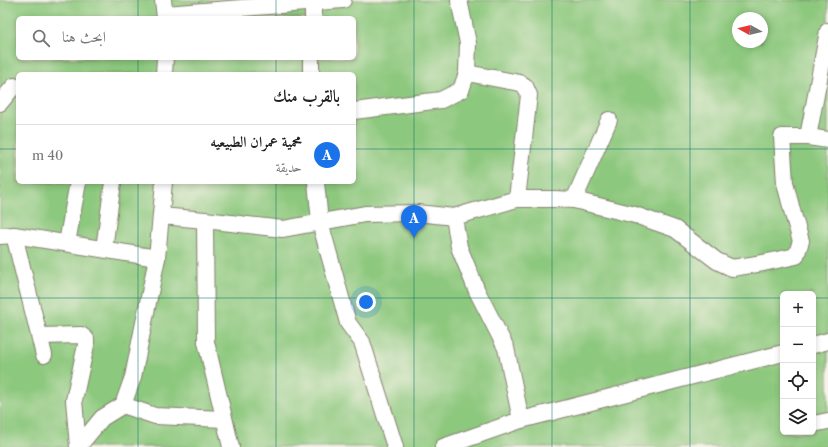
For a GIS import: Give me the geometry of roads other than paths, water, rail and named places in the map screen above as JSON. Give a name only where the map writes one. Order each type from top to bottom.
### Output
[{"type":"street","points":[[164,11],[313,10],[343,0]]},
{"type":"street","points":[[356,111],[441,100],[461,90],[467,73],[468,43],[459,0]]},
{"type":"street","points":[[808,137],[828,31]]},
{"type":"street","points":[[164,72],[165,60]]},
{"type":"street","points":[[311,60],[311,72]]},
{"type":"street","points":[[467,73],[520,83],[525,86],[529,95],[517,199]]},
{"type":"street","points":[[0,102],[11,86]]},
{"type":"street","points":[[574,200],[609,120]]},
{"type":"street","points":[[161,216],[283,230],[365,214],[417,213],[454,217],[517,199],[574,200],[635,215],[675,229],[717,261],[732,268],[796,256],[801,242],[785,183],[782,137],[808,137],[828,140]]},
{"type":"street","points":[[67,243],[78,184]]},
{"type":"street","points":[[104,249],[113,184]]},
{"type":"street","points":[[78,447],[102,418],[123,405],[133,377],[157,258],[164,184]]},
{"type":"street","points":[[316,184],[320,222],[348,323],[362,342],[395,447]]},
{"type":"street","points":[[454,217],[459,247],[477,291],[506,348],[521,420]]},
{"type":"street","points":[[205,220],[206,342],[232,447]]},
{"type":"street","points":[[44,354],[40,336],[7,235],[157,258]]},
{"type":"street","points":[[40,336],[82,335],[86,339],[74,400],[78,447]]},
{"type":"street","points":[[816,344],[828,341]]},
{"type":"street","points":[[443,447],[521,420],[780,354]]},
{"type":"street","points":[[123,405],[155,416],[224,419]]},
{"type":"street","points":[[816,423],[828,421]]},
{"type":"place","name":"محمية عمران الطبيعيه","points":[[414,238]]}]
